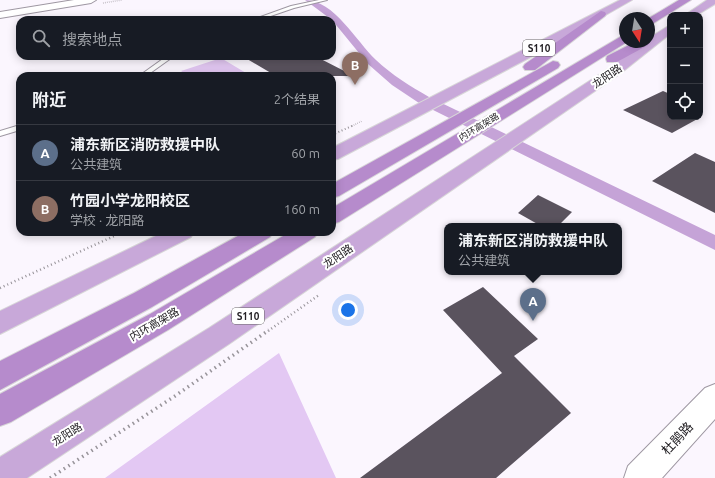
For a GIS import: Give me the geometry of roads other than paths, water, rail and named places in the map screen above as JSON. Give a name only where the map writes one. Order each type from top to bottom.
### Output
[{"type":"highway","points":[[655,19],[686,0]]},
{"type":"highway","points":[[474,105],[529,68],[601,14]]},
{"type":"highway","points":[[655,36],[667,30]]},
{"type":"highway","name":"内环高架路","points":[[336,215],[432,156],[503,117],[618,32]]},
{"type":"highway","points":[[503,117],[633,48]]},
{"type":"highway","name":"内环高架路","points":[[336,188],[474,105],[563,59]]},
{"type":"highway","points":[[0,376],[144,300],[255,236]]},
{"type":"highway","name":"内环高架路","points":[[0,411],[159,322],[300,236]]},
{"type":"main road","name":"S110","points":[[336,153],[627,0]]},
{"type":"main road","points":[[695,12],[714,0]]},
{"type":"main road","name":"龙阳路","points":[[0,476],[219,336],[616,70],[667,30]]},
{"type":"main road","points":[[0,323],[175,236]]},
{"type":"street","points":[[0,15],[92,0]]},
{"type":"street","name":"杜鹃路","points":[[640,478],[715,398]]},
{"type":"lane","points":[[266,16],[293,7],[325,0]]},
{"type":"lane","points":[[148,72],[165,60]]},
{"type":"lane","points":[[0,134],[16,128]]},
{"type":"waterway","points":[[309,0],[332,16]]},
{"type":"waterway","points":[[336,21],[372,62],[396,82],[424,100],[715,243]]},
{"type":"place","name":"竹园小学龙阳校区","points":[[355,85]]},
{"type":"place","name":"浦东新区消防救援中队","points":[[533,321]]}]
